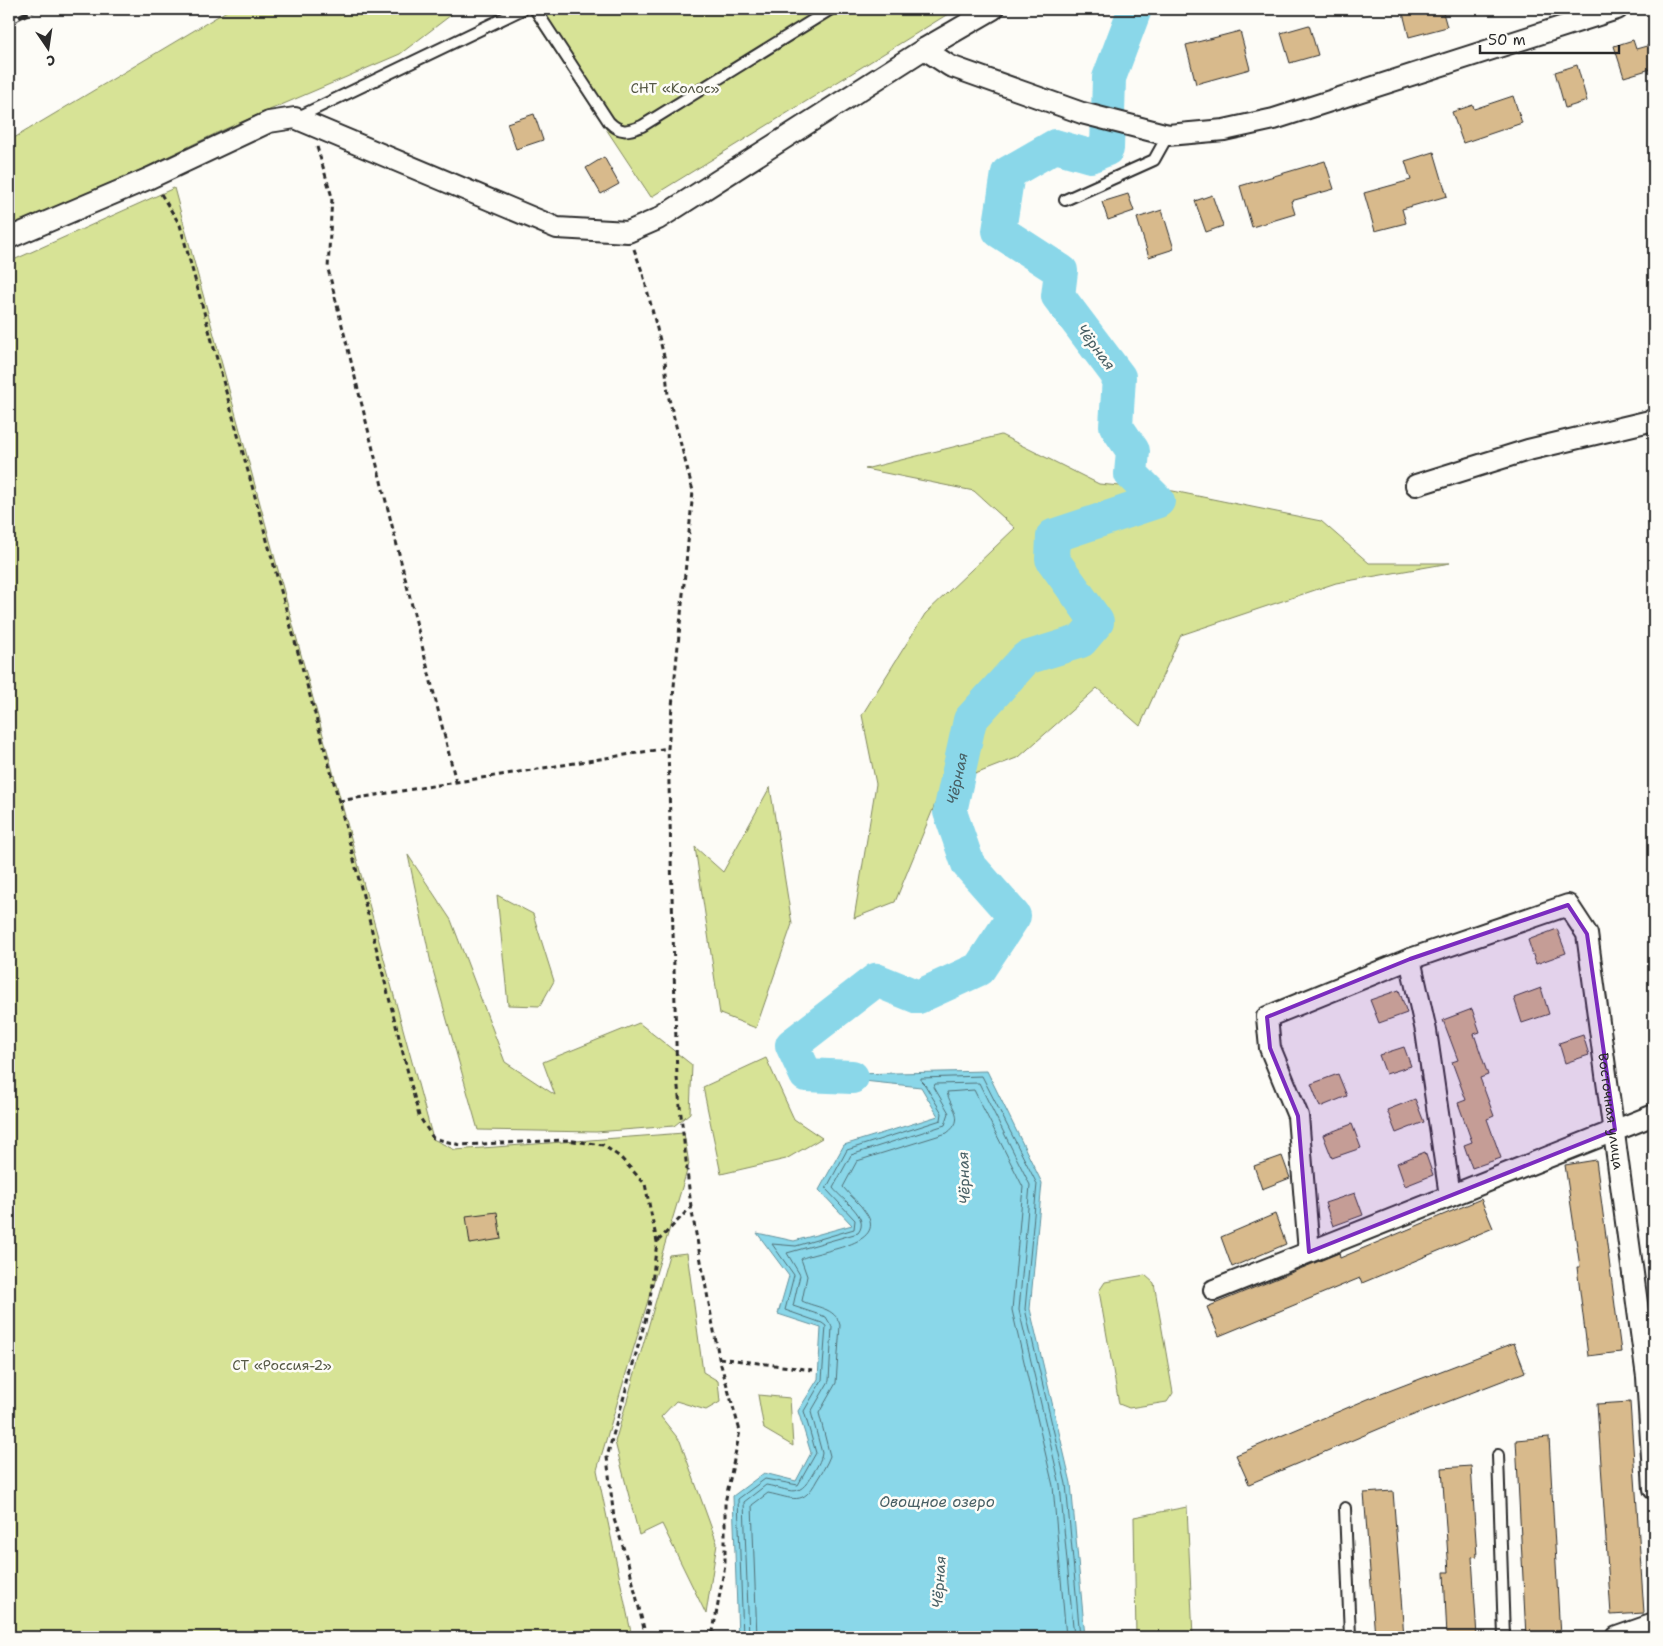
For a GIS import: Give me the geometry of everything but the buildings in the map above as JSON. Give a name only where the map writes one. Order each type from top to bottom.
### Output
[{"type":"street","points":[[9,238],[150,178],[268,122],[303,122],[557,228],[628,232],[658,219],[866,84],[993,9]]},
{"type":"street","points":[[924,49],[950,66],[1082,113],[1168,135],[1224,130],[1274,119],[1617,9]]},
{"type":"street","points":[[1416,485],[1528,450],[1654,420]]},
{"type":"street","name":"Восточная улица","points":[[1309,1252],[1298,1116],[1270,1048],[1267,1017],[1410,959],[1568,905],[1587,934],[1651,1376],[1654,1489]]},
{"type":"street","points":[[1410,959],[1426,1032],[1450,1196]]},
{"type":"street","points":[[1214,1290],[1654,1115]]},
{"type":"street","points":[[1617,1637],[1654,1624]]},
{"type":"lane","points":[[303,122],[523,9]]},
{"type":"lane","points":[[535,9],[609,122],[617,130],[628,132],[642,126],[831,9]]},
{"type":"lane","points":[[1065,200],[1154,160],[1168,135]]},
{"type":"lane","points":[[1498,1455],[1504,1637]]},
{"type":"lane","points":[[1345,1508],[1350,1637]]},
{"type":"path","points":[[303,122],[332,197],[328,269],[456,782]]},
{"type":"path","points":[[150,178],[180,225],[339,801],[420,1116],[433,1138],[460,1145],[566,1140],[603,1145],[620,1157],[645,1184],[657,1242],[649,1307],[607,1458],[614,1519],[628,1562],[646,1637]]},
{"type":"path","points":[[628,232],[643,274],[665,360],[668,396],[693,491],[668,748],[677,1078],[691,1207],[719,1358],[740,1431],[725,1503],[725,1565],[712,1637]]},
{"type":"path","points":[[339,801],[668,748]]},
{"type":"path","points":[[657,1242],[691,1207]]},
{"type":"path","points":[[719,1358],[813,1370]]},
{"type":"highlighted area","points":[[1568,905],[1587,934],[1615,1130],[1309,1252],[1298,1116],[1270,1048],[1267,1017],[1410,959]]},
{"type":"green space","points":[[230,9],[452,9],[451,15],[400,54],[223,130],[9,233],[9,141]]},
{"type":"green space","name":"СНТ «Колос»","points":[[527,9],[956,9],[651,197]]},
{"type":"green space","name":"СТ «Россия-2»","points":[[174,188],[433,1139],[455,1150],[684,1133],[689,1164],[597,1470],[632,1637],[9,1637],[9,262]]},
{"type":"green space","points":[[1001,435],[1099,484],[1173,491],[1321,521],[1369,563],[1450,563],[1336,583],[1181,635],[1140,726],[1097,688],[1019,757],[942,787],[895,902],[854,918],[876,784],[862,715],[925,614],[1015,528],[974,491],[865,469]]},
{"type":"green space","points":[[770,787],[792,924],[756,1028],[720,1014],[695,847],[723,872]]},
{"type":"green space","points":[[408,855],[451,920],[505,1062],[555,1095],[543,1062],[639,1023],[692,1065],[690,1113],[674,1126],[596,1132],[478,1130],[431,963]]},
{"type":"green space","points":[[497,895],[533,914],[554,981],[540,1006],[508,1005]]},
{"type":"green space","points":[[766,1058],[794,1119],[822,1138],[786,1159],[721,1174],[703,1087]]},
{"type":"green space","points":[[687,1253],[703,1372],[718,1381],[720,1402],[706,1410],[676,1401],[661,1417],[680,1441],[717,1543],[706,1614],[662,1524],[639,1535],[615,1442],[669,1255]]},
{"type":"green space","points":[[1145,1275],[1154,1283],[1173,1393],[1167,1402],[1129,1408],[1119,1404],[1099,1291],[1105,1282]]},
{"type":"green space","points":[[758,1395],[790,1398],[793,1446],[764,1429]]},
{"type":"green space","points":[[1187,1507],[1193,1637],[1136,1637],[1134,1517]]},
{"type":"water","name":"Овощное озеро","points":[[987,1071],[1042,1183],[1030,1309],[1071,1483],[1085,1637],[738,1637],[733,1496],[764,1473],[796,1481],[811,1453],[798,1411],[818,1379],[821,1328],[778,1314],[789,1276],[757,1233],[794,1241],[852,1225],[819,1190],[844,1145],[938,1116],[921,1087],[806,1075]]},
{"type":"waterway","name":"Чёрная","points":[[852,1077],[806,1075],[792,1045],[876,980],[918,997],[979,969],[1014,916],[968,864],[950,812],[970,720],[1026,658],[1081,641],[1097,622],[1052,559],[1053,536],[1158,501],[1131,474],[1133,451],[1116,426],[1119,377],[1058,296],[1061,271],[999,231],[1008,173],[1055,146],[1090,156],[1107,149],[1109,78],[1135,9]]},
{"type":"railway","points":[[9,22],[35,9]]}]
